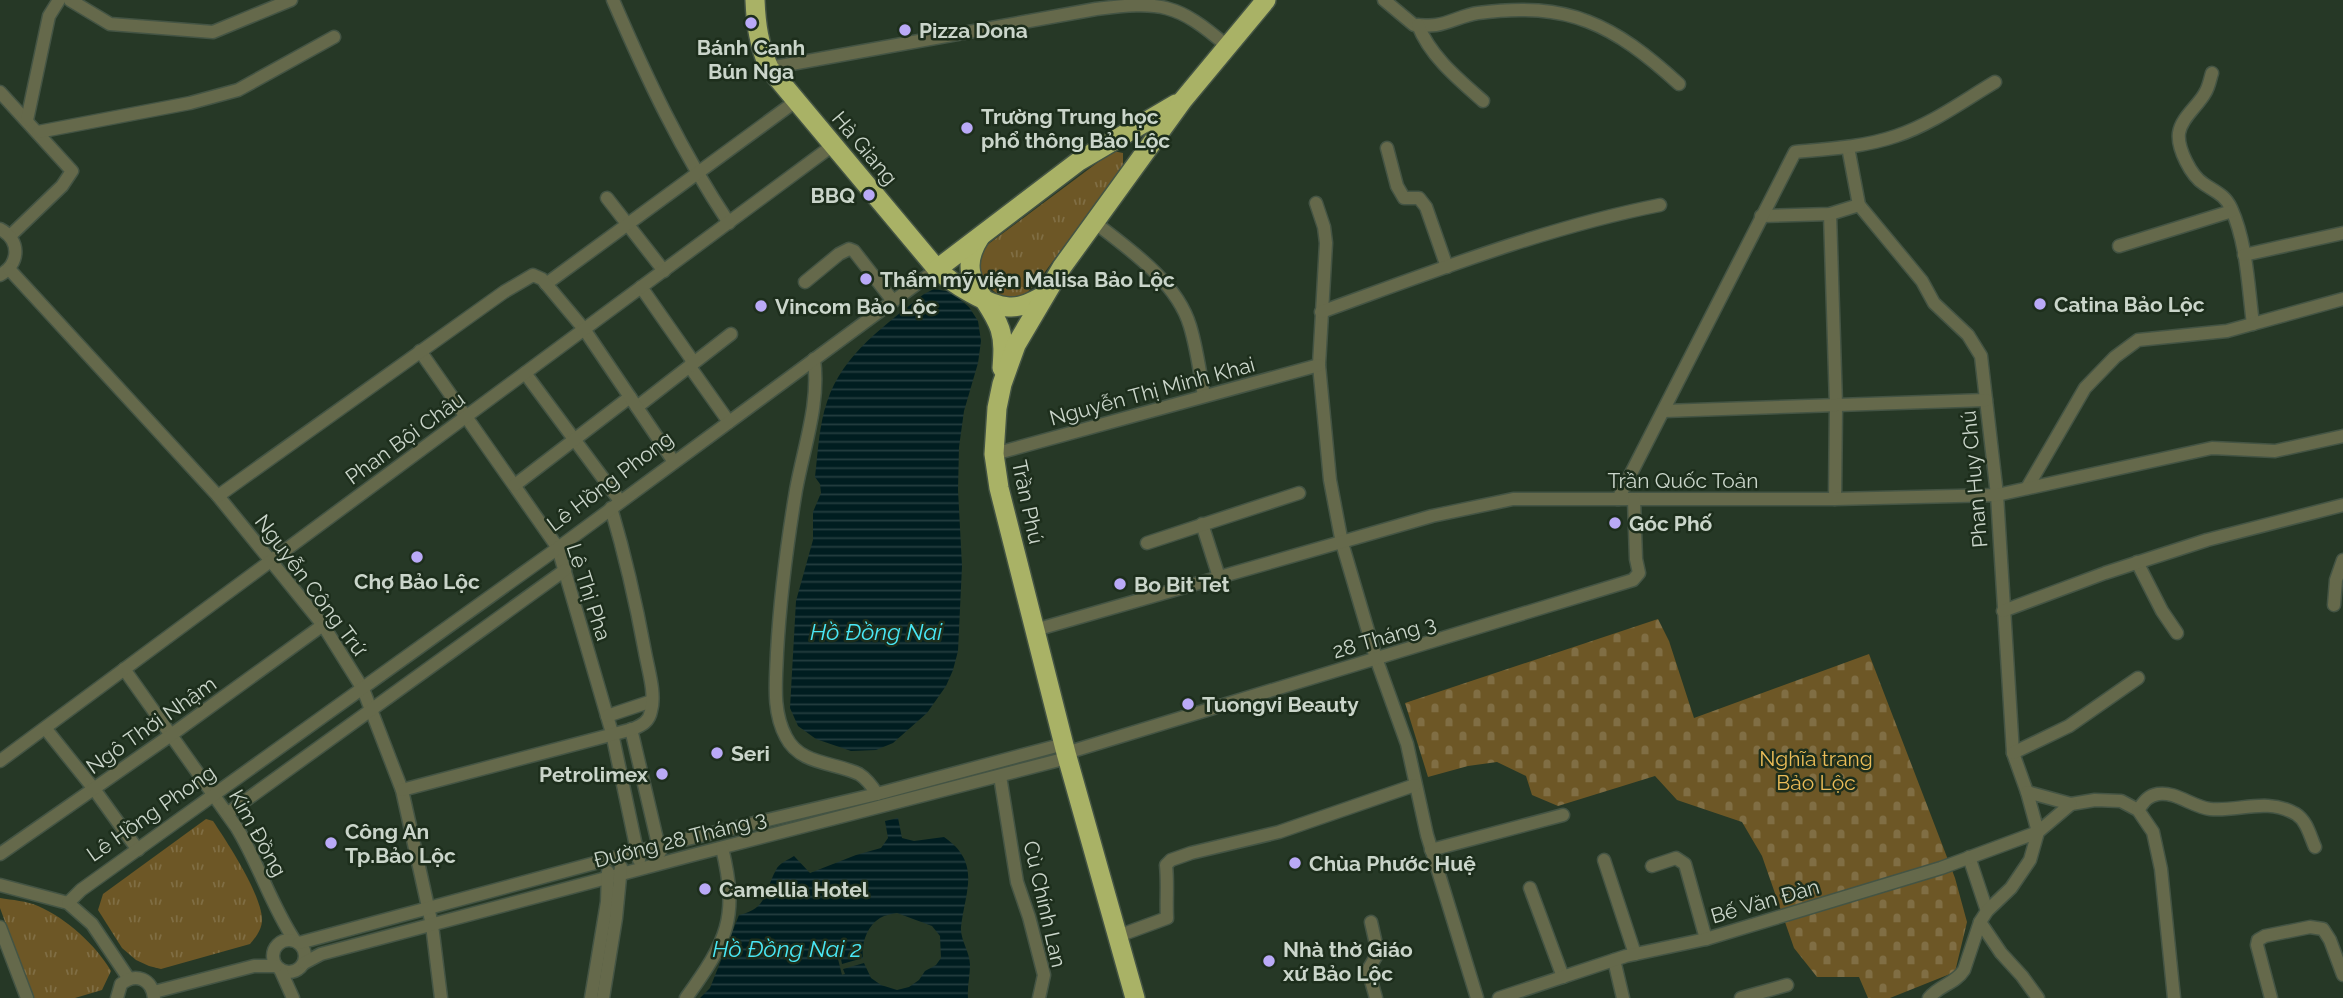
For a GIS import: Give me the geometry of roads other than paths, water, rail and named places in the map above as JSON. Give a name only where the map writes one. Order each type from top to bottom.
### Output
[{"type":"highway","name":"Hà Giang","points":[[755,0],[756,28],[769,68],[946,279],[1000,306],[1024,305],[1046,294]]},
{"type":"highway","name":"Trần Phú","points":[[1135,998],[1066,752],[999,488],[994,454],[997,408],[1002,384],[1016,345],[1046,294],[1094,222],[1183,100],[1266,0]]},
{"type":"highway","name":"Lê Hồng Phong","points":[[937,269],[1079,161],[1183,100]]},
{"type":"highway","points":[[1111,142],[1126,147],[1131,153],[1133,169]]},
{"type":"highway","points":[[981,237],[970,260],[970,273],[1000,330],[1004,353],[1002,384]]},
{"type":"street","points":[[27,120],[49,16],[59,0]]},
{"type":"street","points":[[70,0],[110,24],[213,33],[291,0]]},
{"type":"street","points":[[613,0],[666,118],[695,172],[729,223]]},
{"type":"street","points":[[1384,0],[1414,25],[1437,25],[1473,13],[1507,9],[1554,11],[1588,20],[1644,53],[1678,84]]},
{"type":"street","points":[[769,68],[1096,9],[1138,4],[1167,7],[1201,23],[1227,46]]},
{"type":"street","points":[[1418,25],[1424,42],[1483,101]]},
{"type":"street","points":[[38,132],[179,105],[238,90],[334,37]]},
{"type":"street","points":[[2212,73],[2206,92],[2181,125],[2179,135],[2186,159],[2195,175],[2203,184],[2225,197],[2232,211],[2244,255],[2253,324]]},
{"type":"street","points":[[1618,499],[1795,152],[1848,148],[1895,137],[1926,124],[1995,82]]},
{"type":"street","points":[[0,92],[72,171],[62,186],[5,232],[16,253],[5,272]]},
{"type":"street","points":[[546,284],[695,172],[796,101]]},
{"type":"street","name":"Phan Bội Châu","points":[[0,761],[832,146]]},
{"type":"street","points":[[1387,148],[1397,186],[1404,198],[1419,198],[1426,207],[1447,267]]},
{"type":"street","points":[[1761,216],[1830,214],[1859,205],[1848,148]]},
{"type":"street","points":[[607,198],[664,271]]},
{"type":"street","points":[[1316,203],[1326,243],[1319,365],[1330,480],[1342,543],[1407,744],[1431,850],[1476,998]]},
{"type":"street","points":[[1321,312],[1602,216],[1660,205]]},
{"type":"street","name":"Phan Huy Chú","points":[[1859,205],[1923,281],[1934,303],[1968,335],[1981,356],[1997,495],[2013,753],[2038,832]]},
{"type":"street","points":[[2119,246],[2232,211]]},
{"type":"street","points":[[1830,214],[1836,405],[1835,499]]},
{"type":"street","points":[[1094,222],[1154,271],[1178,302],[1190,324],[1204,396]]},
{"type":"street","points":[[2244,255],[2343,233]]},
{"type":"street","points":[[804,282],[849,249],[854,251],[893,302]]},
{"type":"street","name":"Lê Hồng Phong","points":[[68,904],[81,890],[558,548],[937,269]]},
{"type":"street","name":"Nguyễn Công Trứ","points":[[5,272],[218,496],[323,625],[363,689],[402,790],[432,925],[441,998]]},
{"type":"street","points":[[218,496],[420,351],[523,279],[533,275],[546,284],[584,329],[674,462]]},
{"type":"street","points":[[641,287],[692,360],[690,367]]},
{"type":"street","points":[[2027,488],[2085,388],[2115,357],[2138,340],[2227,331],[2343,299]]},
{"type":"street","points":[[515,485],[575,441],[690,367],[731,334]]},
{"type":"street","name":"Lê Thị Pha","points":[[420,351],[558,548],[607,716],[641,869]]},
{"type":"street","points":[[814,359],[817,380],[815,399],[796,489],[779,616],[776,706],[787,740],[799,753],[857,773],[877,794]]},
{"type":"street","name":"Nguyễn Thị Minh Khai","points":[[994,454],[1319,365]]},
{"type":"street","points":[[690,367],[729,422]]},
{"type":"street","points":[[525,373],[575,441],[616,505]]},
{"type":"street","points":[[1664,411],[1986,400]]},
{"type":"street","name":"Trần Quốc Toản","points":[[1035,630],[1432,516],[1513,499],[1835,499],[1997,495],[2212,448],[2275,451],[2343,436]]},
{"type":"street","points":[[1147,543],[1298,493]]},
{"type":"street","name":"28 Tháng 3","points":[[1066,752],[1633,580],[1639,573],[1634,500]]},
{"type":"street","name":"Lê Thị Pha","points":[[616,505],[649,673],[652,701]]},
{"type":"street","points":[[2003,611],[2137,562],[2207,540],[2343,505]]},
{"type":"street","points":[[1202,524],[1219,577]]},
{"type":"street","points":[[2334,605],[2336,580],[2343,560]]},
{"type":"street","points":[[2137,562],[2162,611],[2177,633]]},
{"type":"street","name":"Lê Hồng Phong","points":[[228,813],[565,570]]},
{"type":"street","name":"Ngô Thời Nhậm","points":[[0,854],[323,625]]},
{"type":"street","name":"Kim Đồng","points":[[124,669],[228,813],[254,855],[279,917],[297,942]]},
{"type":"street","points":[[2013,753],[2069,726],[2138,678]]},
{"type":"street","points":[[402,790],[631,729],[644,724],[649,718],[652,701],[607,716]]},
{"type":"street","points":[[45,728],[138,850]]},
{"type":"street","points":[[631,729],[663,863]]},
{"type":"street","name":"Đường 28 Tháng 3","points":[[297,942],[429,910],[658,846],[1066,752]]},
{"type":"street","name":"Đường 28 Tháng 3","points":[[302,965],[321,954],[1000,776],[1066,752]]},
{"type":"street","name":"Cù Chính Lan","points":[[1000,776],[1017,882],[1044,975],[1039,998]]},
{"type":"street","points":[[1118,936],[1167,918],[1166,903],[1169,892],[1166,865],[1171,860],[1279,832],[1415,785]]},
{"type":"street","points":[[2027,792],[2071,804],[2095,800],[2121,801],[2138,810],[2153,832],[2161,869],[2174,998]]},
{"type":"street","points":[[2138,810],[2147,798],[2161,793],[2214,810],[2245,806],[2280,809],[2297,815],[2304,821],[2315,847]]},
{"type":"street","points":[[1929,998],[1938,989],[1960,977],[1984,916],[2031,860],[2038,832],[2071,804]]},
{"type":"street","points":[[1431,850],[1563,816]]},
{"type":"street","points":[[767,820],[771,836]]},
{"type":"street","name":"Bế Văn Đàn","points":[[1499,998],[1614,960],[1706,939],[1817,906],[2038,832]]},
{"type":"street","points":[[686,998],[720,944],[730,915],[730,881],[722,848]]},
{"type":"street","points":[[1969,857],[1984,916],[2001,953],[2038,998]]},
{"type":"street","points":[[1652,866],[1676,858],[1685,864],[1706,939]]},
{"type":"street","points":[[603,998],[615,875],[613,859]]},
{"type":"street","points":[[1604,860],[1635,954]]},
{"type":"street","points":[[591,998],[615,875]]},
{"type":"street","points":[[0,885],[68,904],[92,924],[129,979]]},
{"type":"street","points":[[1530,888],[1563,977]]},
{"type":"street","name":"Kim Đồng","points":[[276,959],[279,917]]},
{"type":"street","points":[[1371,922],[1378,953],[1368,970],[1376,998]]},
{"type":"street","points":[[0,927],[27,998]]},
{"type":"street","points":[[2271,998],[2257,945],[2258,940],[2265,936],[2310,927],[2323,929],[2343,975]]},
{"type":"street","points":[[117,998],[121,984],[129,979],[143,979],[148,982],[154,995],[276,959],[285,940],[297,942],[305,952],[293,998]]},
{"type":"street","points":[[276,959],[290,972],[302,965]]},
{"type":"street","points":[[276,959],[293,998]]},
{"type":"street","points":[[1614,960],[1623,998]]},
{"type":"street","points":[[1741,998],[1787,985]]},
{"type":"water","name":"Hồ Đồng Nai","points":[[934,289],[951,292],[969,307],[978,321],[981,341],[978,363],[964,411],[959,447],[962,566],[958,651],[946,686],[927,713],[893,743],[876,750],[851,751],[816,739],[798,726],[790,708],[796,601],[813,540],[813,512],[821,493],[820,484],[815,477],[820,429],[834,385],[855,354],[895,317]]},
{"type":"water","name":"Hồ Đồng Nai 2","points":[[898,818],[902,838],[914,841],[944,837],[963,857],[968,878],[961,932],[970,960],[968,998],[700,998],[710,988],[739,915],[755,908],[764,898],[779,865],[794,856],[810,873],[881,848],[888,838],[885,821]],"holes":[[[897,913],[932,926],[940,936],[941,958],[909,987],[897,990],[881,985],[871,978],[864,963],[843,969],[845,974],[842,975],[838,959],[841,959],[842,964],[863,958],[866,936],[880,918]]]},
{"type":"place","name":"Bánh Canh Bún Nga","points":[[751,23]]},
{"type":"place","name":"Pizza Dona","points":[[905,30]]},
{"type":"place","name":"Trường Trung học phổ thông Bảo Lộc","points":[[967,128]]},
{"type":"place","name":"BBQ","points":[[869,195]]},
{"type":"place","name":"Thẩm mỹ viện Malisa Bảo Lộc","points":[[866,279]]},
{"type":"place","name":"Catina Bảo Lộc","points":[[2040,304]]},
{"type":"place","name":"Vincom Bảo Lộc","points":[[761,306]]},
{"type":"place","name":"Góc Phố","points":[[1615,523]]},
{"type":"place","name":"Chợ Bảo Lộc","points":[[417,557]]},
{"type":"place","name":"Bo Bit Tet","points":[[1120,584]]},
{"type":"place","name":"Tuongvi Beauty","points":[[1188,704]]},
{"type":"place","name":"Seri","points":[[717,753]]},
{"type":"place","name":"Petrolimex","points":[[662,774]]},
{"type":"place","name":"Công An Tp.Bảo Lộc","points":[[331,843]]},
{"type":"place","name":"Chùa Phước Huệ","points":[[1295,863]]},
{"type":"place","name":"Camellia Hotel","points":[[705,889]]},
{"type":"place","name":"Nhà thờ Giáo xứ Bảo Lộc","points":[[1269,961]]},
{"type":"park label","name":"Nghĩa trang Bảo Lộc","points":[[1816,770]]}]
